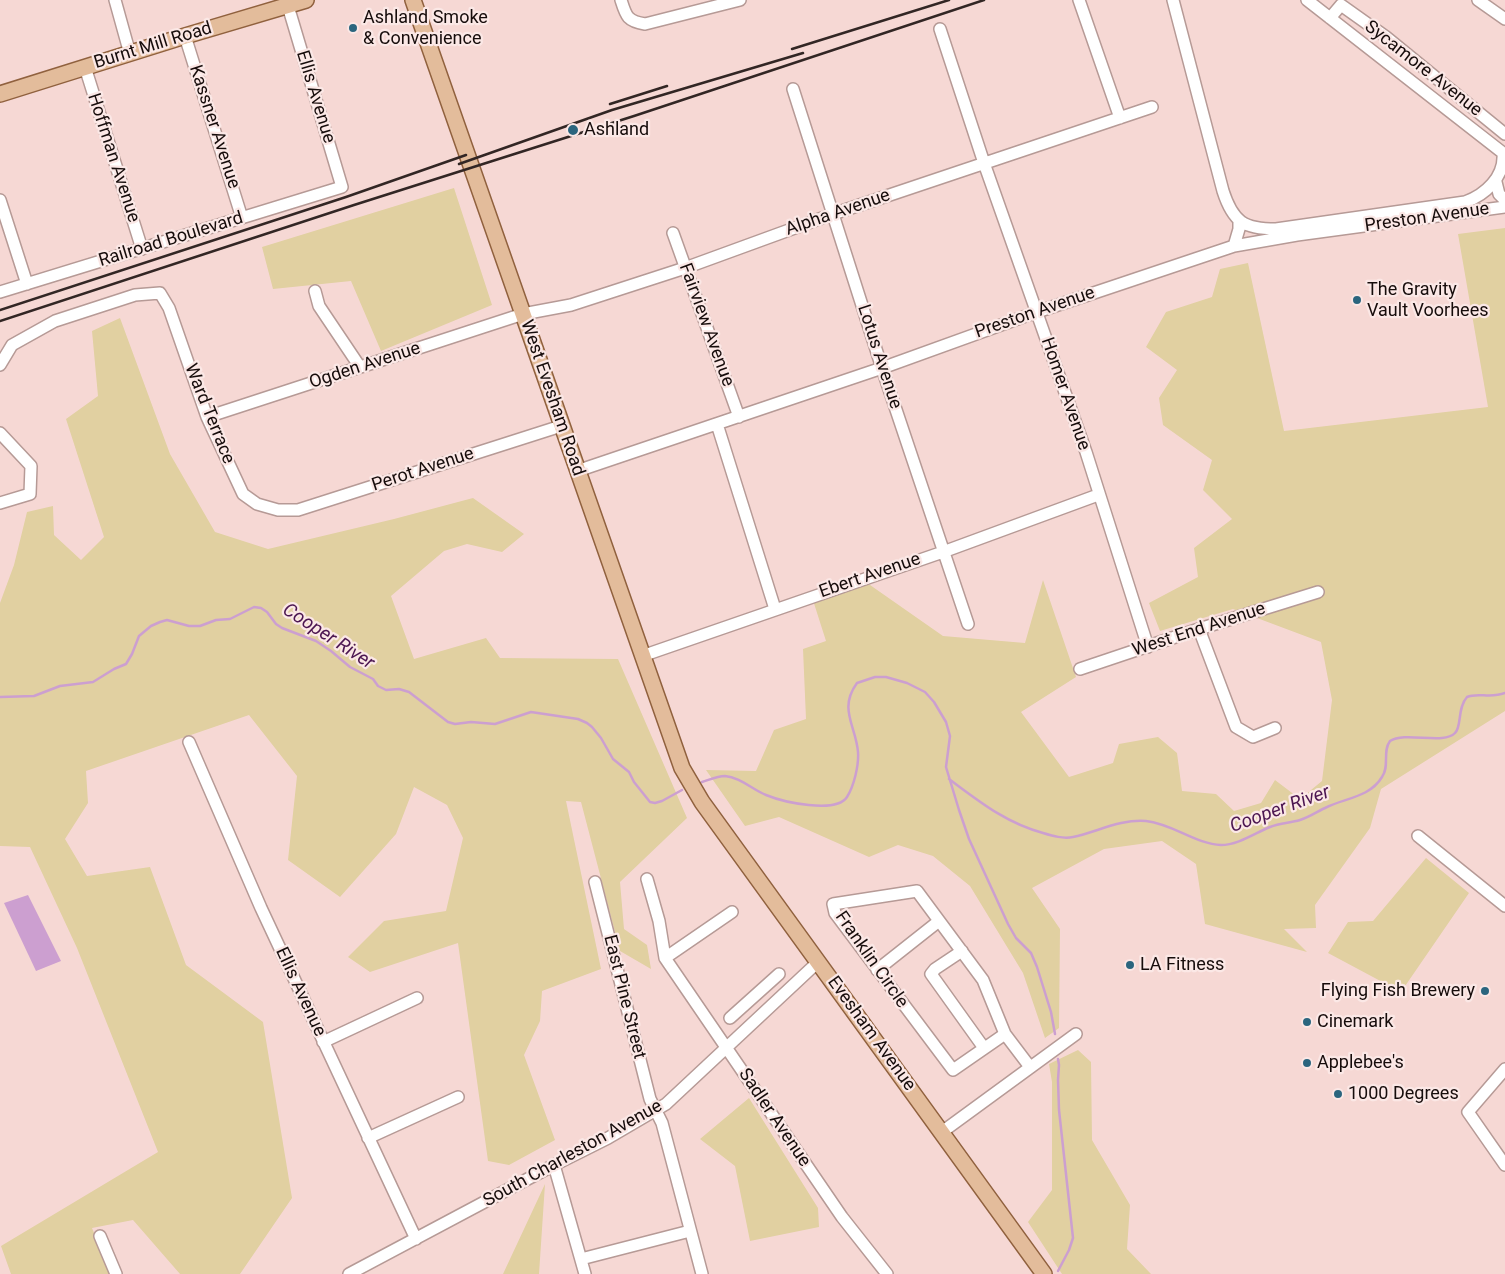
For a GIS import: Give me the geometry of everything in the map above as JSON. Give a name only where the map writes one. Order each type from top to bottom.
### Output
[{"type":"main road","name":"Burnt Mill Road","points":[[0,94],[306,0]]},
{"type":"main road","name":"West Evesham Road","points":[[413,0],[682,768],[697,794]]},
{"type":"main road","name":"Evesham Avenue","points":[[697,794],[1044,1274]]},
{"type":"street","points":[[115,0],[130,54]]},
{"type":"street","points":[[621,0],[626,14],[632,21],[645,24],[740,0]]},
{"type":"street","points":[[1079,0],[1120,118]]},
{"type":"street","points":[[1174,0],[1227,206],[1239,222],[1234,246]]},
{"type":"street","name":"Preston Avenue","points":[[1239,222],[1254,228],[1276,228],[1465,202],[1487,191],[1500,177],[1504,168],[1505,159],[1503,153],[1307,0]]},
{"type":"street","points":[[1478,0],[1505,19]]},
{"type":"street","name":"Sycamore Avenue","points":[[1330,18],[1341,4],[1386,37],[1505,134]]},
{"type":"street","name":"Ellis Avenue","points":[[288,6],[342,187]]},
{"type":"street","name":"Homer Avenue","points":[[940,29],[984,163],[1086,452],[1098,495],[1148,647]]},
{"type":"street","name":"Kassner Avenue","points":[[185,36],[242,218]]},
{"type":"street","name":"Hoffman Avenue","points":[[85,68],[142,249]]},
{"type":"street","name":"Lotus Avenue","points":[[793,89],[942,552],[968,624]]},
{"type":"street","name":"Alpha Avenue","points":[[523,314],[571,304],[685,268],[833,214],[1152,107]]},
{"type":"street","points":[[1496,182],[1499,194],[1505,200]]},
{"type":"street","name":"Railroad Boulevard","points":[[0,292],[342,187]]},
{"type":"street","points":[[1487,191],[1500,208]]},
{"type":"street","points":[[0,200],[26,284]]},
{"type":"street","name":"Preston Avenue","points":[[577,471],[1234,246],[1297,235],[1500,208]]},
{"type":"street","points":[[1246,244],[1254,228]]},
{"type":"street","name":"Fairview Avenue","points":[[673,233],[738,417]]},
{"type":"street","points":[[315,290],[319,306],[360,367]]},
{"type":"street","name":"Ward Terrace","points":[[0,365],[12,345],[55,320],[135,295],[160,293],[168,308],[206,416],[243,494],[257,504],[283,510]]},
{"type":"street","name":"Ogden Avenue","points":[[206,416],[523,314]]},
{"type":"street","points":[[717,424],[775,609]]},
{"type":"street","name":"Perot Avenue","points":[[283,510],[298,510],[561,426]]},
{"type":"street","points":[[0,433],[31,466],[30,494],[0,503]]},
{"type":"street","name":"Ebert Avenue","points":[[642,656],[942,552],[1098,495]]},
{"type":"street","name":"West End Avenue","points":[[1080,669],[1318,592]]},
{"type":"street","points":[[1199,629],[1236,727],[1253,737],[1275,728]]},
{"type":"street","name":"Ellis Avenue","points":[[189,742],[261,908],[416,1239]]},
{"type":"street","points":[[1418,836],[1505,906]]},
{"type":"street","points":[[647,879],[659,922],[665,958],[732,912]]},
{"type":"street","name":"East Pine Street","points":[[595,882],[650,1099],[662,1123],[702,1274]]},
{"type":"street","name":"Franklin Circle","points":[[1005,1034],[953,1070],[835,913],[833,904],[917,891],[983,980],[1005,1034],[1030,1067]]},
{"type":"street","points":[[877,970],[939,921]]},
{"type":"street","points":[[962,952],[935,969],[931,974],[984,1048]]},
{"type":"street","name":"Sadler Avenue","points":[[665,958],[842,1217],[887,1274]]},
{"type":"street","name":"South Charleston Avenue","points":[[349,1274],[656,1111],[666,1104],[818,962]]},
{"type":"street","points":[[730,1018],[780,974]]},
{"type":"street","points":[[756,995],[769,1008]]},
{"type":"street","points":[[323,1042],[416,998]]},
{"type":"street","points":[[942,1132],[1076,1034]]},
{"type":"street","points":[[1505,1069],[1468,1112],[1505,1165]]},
{"type":"street","points":[[368,1138],[458,1097]]},
{"type":"street","points":[[554,1165],[585,1274]]},
{"type":"street","points":[[581,1259],[690,1231]]},
{"type":"street","points":[[100,1236],[116,1274]]},
{"type":"shaded area","points":[[454,188],[492,305],[381,351],[351,281],[273,289],[262,247]]},
{"type":"shaded area","points":[[1505,228],[1505,711],[1381,789],[1370,828],[1315,905],[1316,928],[1284,929],[1307,952],[1205,924],[1196,864],[1162,841],[1104,849],[1032,888],[1060,929],[1059,1028],[1045,1038],[1023,973],[970,886],[933,856],[898,845],[869,857],[779,817],[745,826],[706,770],[756,771],[774,730],[806,719],[803,649],[826,641],[811,594],[860,578],[943,636],[1025,643],[1043,580],[1076,677],[1021,712],[1069,777],[1113,763],[1119,744],[1158,737],[1177,753],[1182,791],[1216,794],[1234,811],[1261,803],[1275,780],[1300,799],[1322,781],[1332,700],[1321,642],[1233,609],[1160,631],[1149,603],[1198,577],[1194,548],[1232,519],[1203,490],[1212,460],[1163,425],[1159,398],[1177,370],[1146,347],[1166,312],[1212,297],[1220,269],[1248,263],[1284,431],[1488,407],[1458,234]]},
{"type":"shaded area","points":[[120,318],[170,454],[215,532],[268,549],[473,498],[524,534],[502,552],[467,544],[444,551],[391,596],[414,659],[486,638],[500,658],[618,659],[687,818],[620,882],[624,929],[647,945],[651,969],[620,951],[581,802],[566,801],[601,969],[542,991],[540,1021],[524,1055],[555,1140],[509,1165],[488,1161],[458,943],[370,972],[348,957],[384,921],[446,911],[463,838],[447,805],[414,787],[396,834],[340,897],[288,860],[297,776],[249,715],[86,771],[88,803],[65,839],[87,876],[150,867],[186,965],[263,1022],[292,1198],[240,1274],[180,1274],[133,1220],[92,1228],[111,1274],[11,1274],[1,1246],[158,1152],[77,948],[30,847],[0,846],[0,603],[14,565],[27,512],[53,506],[54,535],[81,560],[104,537],[66,419],[98,396],[92,331]]},
{"type":"shaded area","points":[[1426,858],[1469,893],[1401,992],[1328,953],[1348,922],[1373,921]]},
{"type":"shaded area","points":[[28,895],[61,961],[36,971],[4,903]]},
{"type":"shaded area","points":[[1078,1050],[1091,1062],[1092,1140],[1130,1205],[1127,1249],[1151,1274],[1062,1274],[1028,1222],[1052,1190],[1052,1082],[1049,1064]]},
{"type":"shaded area","points":[[749,1098],[818,1208],[819,1227],[750,1241],[735,1166],[700,1139]]},
{"type":"shaded area","points":[[545,1184],[539,1274],[503,1274]]},
{"type":"waterway","name":"Cooper River","points":[[0,697],[34,696],[60,686],[93,682],[126,664],[139,636],[151,626],[160,622],[167,620],[189,626],[200,626],[216,620],[230,619],[254,607],[261,608],[267,612],[276,624],[282,628],[316,641],[350,667],[373,679],[378,686],[386,690],[399,689],[409,692],[448,722],[455,724],[471,722],[495,724],[531,712],[578,719],[592,727],[613,759],[629,772],[634,782],[650,802],[662,801],[682,790]]},
{"type":"waterway","name":"Cooper River","points":[[702,782],[725,776],[741,781],[761,793],[784,801],[821,806],[841,802],[847,797],[852,787],[858,763],[857,743],[848,709],[852,692],[857,683],[875,677],[886,677],[907,683],[925,692],[934,702],[946,722],[950,736],[946,767],[969,839],[1008,924],[1016,938],[1031,953],[1051,1012],[1055,1034]]},
{"type":"waterway","name":"Cooper River","points":[[949,779],[1005,818],[1030,829],[1054,836],[1073,837],[1127,822],[1146,821],[1166,826],[1212,844],[1221,845],[1240,841],[1264,829],[1304,819],[1327,807],[1364,793],[1377,784],[1382,777],[1386,764],[1386,750],[1390,741],[1405,737],[1442,738],[1450,736],[1457,730],[1462,706],[1467,697],[1505,693]]},
{"type":"waterway","points":[[1058,1059],[1059,1110],[1073,1238],[1058,1271]]},
{"type":"railway","points":[[792,49],[949,0]]},
{"type":"railway","points":[[0,321],[634,116],[984,0]]},
{"type":"railway","points":[[459,164],[612,110],[803,53]]},
{"type":"railway","points":[[610,104],[667,86]]},
{"type":"railway","points":[[0,310],[346,197],[466,155]]},
{"type":"place","name":"Ashland Smoke & Convenience","points":[[353,28]]},
{"type":"place","name":"Ashland","points":[[573,130]]},
{"type":"place","name":"The Gravity Vault Voorhees","points":[[1357,300]]},
{"type":"place","name":"LA Fitness","points":[[1130,965]]},
{"type":"place","name":"Flying Fish Brewery","points":[[1485,991]]},
{"type":"place","name":"Cinemark","points":[[1307,1022]]},
{"type":"place","name":"Applebee's","points":[[1307,1063]]},
{"type":"place","name":"1000 Degrees","points":[[1338,1094]]}]
